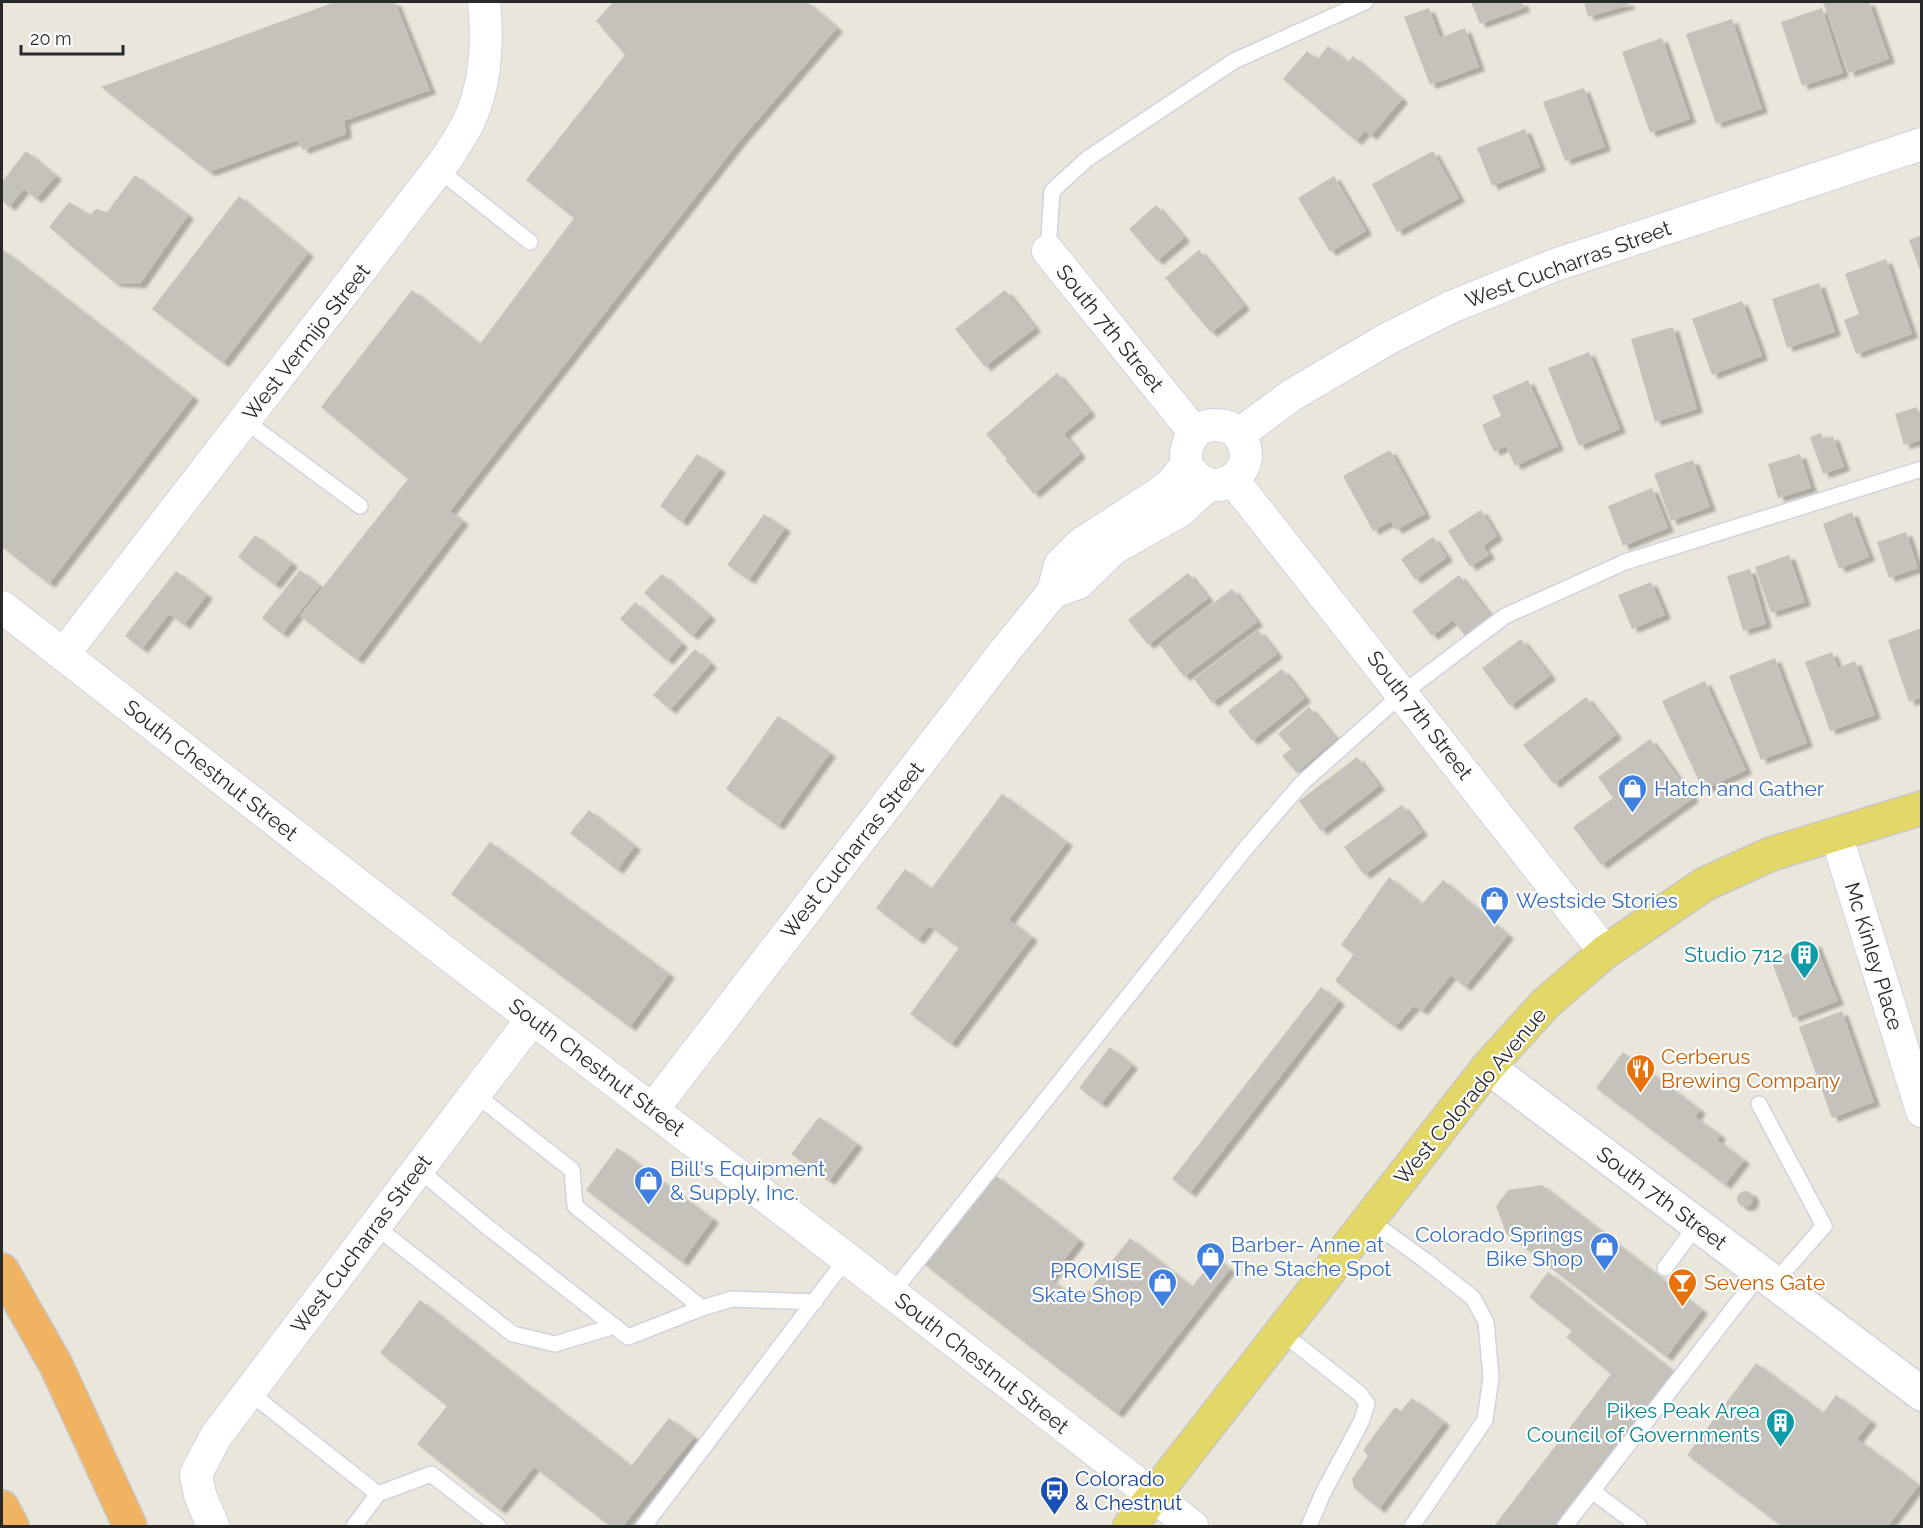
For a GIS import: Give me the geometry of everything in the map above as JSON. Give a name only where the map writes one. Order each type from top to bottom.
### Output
[{"type":"highway","points":[[2,1270],[56,1365],[130,1527]]},
{"type":"highway","points":[[2,1507],[12,1527]]},
{"type":"main road","name":"West Colorado Avenue","points":[[1130,1527],[1488,1067],[1545,1004],[1605,952],[1705,884],[1771,854],[1922,808]]},
{"type":"street","name":"West Vermijo Street","points":[[63,655],[439,170],[468,121],[476,102],[487,35],[484,2]]},
{"type":"street","name":"West Cucharras Street","points":[[653,1109],[1005,651],[1053,592],[1060,566],[1081,544],[1171,484],[1210,476],[1241,473],[1246,453],[1239,435],[1292,395],[1389,338],[1450,307],[1555,265],[1922,144]]},
{"type":"street","name":"South 7th Street","points":[[1048,251],[1195,433]]},
{"type":"street","points":[[1195,433],[1203,427],[1222,425],[1239,435]]},
{"type":"street","name":"West Cucharras Street","points":[[1195,433],[1186,448],[1210,476]]},
{"type":"street","name":"South 7th Street","points":[[1210,476],[1403,693],[1605,952]]},
{"type":"street","name":"South Chestnut Street","points":[[2,607],[532,1019],[847,1258],[1192,1527]]},
{"type":"street","name":"Mc Kinley Place","points":[[1836,834],[1922,1111]]},
{"type":"street","name":"West Cucharras Street","points":[[213,1527],[200,1495],[196,1474],[216,1436],[532,1019]]},
{"type":"street","name":"South 7th Street","points":[[1488,1067],[1922,1395]]},
{"type":"lane","points":[[1048,251],[1052,191],[1087,159],[1234,61],[1365,2]]},
{"type":"lane","points":[[439,170],[530,242]]},
{"type":"lane","points":[[245,421],[360,506]]},
{"type":"lane","points":[[892,1293],[1246,848],[1301,784],[1403,693],[1505,616],[1624,562],[1922,469]]},
{"type":"lane","points":[[475,1094],[572,1170],[575,1206],[702,1308]]},
{"type":"lane","points":[[1565,1527],[1767,1278],[1824,1226],[1759,1104]]},
{"type":"lane","points":[[418,1169],[484,1225],[628,1337],[702,1308],[732,1299],[815,1302]]},
{"type":"lane","points":[[1369,1220],[1473,1298],[1486,1322],[1491,1377],[1485,1420],[1412,1527]]},
{"type":"lane","points":[[1665,1268],[1698,1225]]},
{"type":"lane","points":[[375,1226],[513,1334],[555,1344],[615,1326]]},
{"type":"lane","points":[[644,1527],[847,1258]]},
{"type":"lane","points":[[1281,1332],[1365,1398],[1367,1404],[1366,1412],[1323,1493],[1309,1527]]},
{"type":"lane","points":[[249,1392],[378,1494]]},
{"type":"lane","points":[[354,1527],[378,1494],[431,1474],[498,1527]]},
{"type":"lane","points":[[1592,1491],[1638,1527]]},
{"type":"building","points":[[335,2],[395,2],[430,90],[344,121],[346,134],[303,150],[297,140],[209,172],[101,87]]},
{"type":"building","points":[[613,2],[807,2],[837,28],[738,143],[450,511],[463,521],[357,660],[300,616],[408,479],[321,407],[412,290],[480,344],[574,218],[526,180],[625,55],[596,21]]},
{"type":"building","points":[[1471,2],[1522,2],[1524,8],[1480,24]]},
{"type":"building","points":[[1584,2],[1628,2],[1629,5],[1588,17]]},
{"type":"building","points":[[1823,2],[1869,2],[1889,59],[1849,73]]},
{"type":"building","points":[[1429,8],[1440,38],[1465,28],[1479,67],[1430,85],[1404,17]]},
{"type":"building","points":[[1822,8],[1843,73],[1802,86],[1781,22]]},
{"type":"building","points":[[1732,19],[1762,109],[1716,124],[1686,34]]},
{"type":"building","points":[[1662,38],[1690,119],[1650,133],[1622,52]]},
{"type":"building","points":[[1328,46],[1348,62],[1353,56],[1402,99],[1371,136],[1365,131],[1356,141],[1283,79],[1307,51],[1317,60]]},
{"type":"building","points":[[1584,88],[1605,147],[1565,161],[1543,102]]},
{"type":"building","points":[[1525,129],[1540,167],[1492,186],[1477,148]]},
{"type":"building","points":[[26,151],[56,176],[36,199],[24,189],[9,207],[2,200],[2,182]]},
{"type":"building","points":[[1433,151],[1459,198],[1397,232],[1372,184]]},
{"type":"building","points":[[135,175],[188,215],[140,284],[115,283],[49,227],[69,202],[90,215],[96,209],[107,212]]},
{"type":"building","points":[[1334,176],[1366,231],[1330,252],[1298,198]]},
{"type":"building","points":[[239,196],[308,253],[223,363],[152,309]]},
{"type":"building","points":[[1156,205],[1184,238],[1157,261],[1129,229]]},
{"type":"building","points":[[1922,235],[1922,273],[1921,273],[1909,240]]},
{"type":"building","points":[[2,249],[193,397],[49,584],[2,547]]},
{"type":"building","points":[[1199,250],[1244,306],[1211,333],[1165,278]]},
{"type":"building","points":[[1886,259],[1912,334],[1856,354],[1844,320],[1859,314],[1845,274]]},
{"type":"building","points":[[1819,283],[1835,332],[1787,348],[1772,299]]},
{"type":"building","points":[[1005,290],[1035,328],[985,367],[955,329]]},
{"type":"building","points":[[1742,301],[1762,356],[1712,375],[1692,319]]},
{"type":"building","points":[[1673,327],[1697,409],[1655,422],[1631,339]]},
{"type":"building","points":[[1589,352],[1620,429],[1579,446],[1548,368]]},
{"type":"building","points":[[1057,373],[1090,412],[1064,434],[1080,454],[1034,494],[986,434]]},
{"type":"building","points":[[1528,380],[1558,446],[1515,466],[1506,446],[1494,452],[1482,425],[1501,416],[1492,396]]},
{"type":"building","points":[[1917,407],[1922,422],[1922,440],[1904,445],[1895,414]]},
{"type":"building","points":[[1821,433],[1823,439],[1833,436],[1844,467],[1823,474],[1810,437]]},
{"type":"building","points":[[1390,450],[1425,514],[1396,530],[1391,521],[1373,531],[1343,476]]},
{"type":"building","points":[[697,454],[720,469],[682,522],[660,506]]},
{"type":"building","points":[[1800,454],[1811,488],[1778,498],[1768,464]]},
{"type":"building","points":[[1693,460],[1710,507],[1671,521],[1654,474]]},
{"type":"building","points":[[1652,488],[1668,528],[1623,546],[1608,506]]},
{"type":"building","points":[[1481,510],[1497,536],[1483,546],[1489,555],[1470,567],[1448,531]]},
{"type":"building","points":[[1852,512],[1869,557],[1839,569],[1823,524]]},
{"type":"building","points":[[764,514],[785,528],[749,580],[727,565]]},
{"type":"building","points":[[1906,532],[1918,568],[1889,578],[1877,542]]},
{"type":"building","points":[[255,535],[292,563],[275,585],[238,557]]},
{"type":"building","points":[[1433,537],[1447,557],[1415,580],[1401,559]]},
{"type":"building","points":[[1789,555],[1805,602],[1771,613],[1755,567]]},
{"type":"building","points":[[1750,569],[1766,624],[1743,631],[1727,576]]},
{"type":"building","points":[[300,570],[320,586],[282,634],[262,618]]},
{"type":"building","points":[[176,571],[207,595],[184,625],[169,614],[142,649],[125,636]]},
{"type":"building","points":[[1188,573],[1208,598],[1148,645],[1128,620]]},
{"type":"building","points":[[662,574],[710,616],[692,636],[644,593]]},
{"type":"building","points":[[1459,575],[1494,621],[1468,640],[1453,620],[1432,636],[1412,611]]},
{"type":"building","points":[[1651,582],[1665,615],[1632,629],[1618,595]]},
{"type":"building","points":[[1232,589],[1257,622],[1184,677],[1159,644]]},
{"type":"building","points":[[635,602],[682,644],[667,661],[620,619]]},
{"type":"building","points":[[1922,628],[1922,697],[1909,702],[1888,640]]},
{"type":"building","points":[[1258,630],[1277,654],[1212,703],[1194,679]]},
{"type":"building","points":[[1521,639],[1550,676],[1510,706],[1482,668]]},
{"type":"building","points":[[695,649],[711,664],[670,710],[653,695]]},
{"type":"building","points":[[1832,652],[1838,668],[1855,661],[1875,715],[1830,731],[1805,662]]},
{"type":"building","points":[[1775,658],[1807,743],[1761,760],[1729,676]]},
{"type":"building","points":[[1282,669],[1305,698],[1252,741],[1228,711]]},
{"type":"building","points":[[1705,681],[1746,770],[1703,790],[1662,701]]},
{"type":"building","points":[[1586,697],[1616,735],[1554,784],[1523,745]]},
{"type":"building","points":[[1309,707],[1336,739],[1297,773],[1282,756],[1291,749],[1278,734]]},
{"type":"building","points":[[778,716],[830,753],[778,826],[726,789]]},
{"type":"building","name":"Hatch and Gather","points":[[1650,739],[1693,798],[1601,865],[1573,827],[1613,798],[1598,777]]},
{"type":"building","points":[[1357,757],[1379,786],[1321,831],[1299,801]]},
{"type":"building","points":[[1002,794],[1067,842],[1009,920],[1032,937],[951,1044],[910,1014],[959,948],[929,926],[918,940],[876,908],[905,869],[931,889]]},
{"type":"building","points":[[1402,805],[1422,832],[1364,875],[1344,847]]},
{"type":"building","points":[[589,810],[635,846],[617,870],[570,833]]},
{"type":"building","points":[[490,842],[669,974],[630,1027],[451,894]]},
{"type":"building","points":[[1389,877],[1422,904],[1443,880],[1508,935],[1465,987],[1451,975],[1422,1011],[1414,1006],[1395,1027],[1335,981],[1354,954],[1341,945]]},
{"type":"building","name":"Studio 712","points":[[1815,943],[1838,1001],[1793,1018],[1771,960]]},
{"type":"building","points":[[1321,987],[1339,1001],[1190,1193],[1172,1179]]},
{"type":"building","points":[[1842,1011],[1874,1102],[1832,1118],[1799,1027]]},
{"type":"building","points":[[1110,1047],[1132,1065],[1101,1104],[1079,1088]]},
{"type":"building","points":[[1623,1052],[1700,1110],[1695,1117],[1720,1135],[1717,1140],[1744,1160],[1725,1185],[1596,1088]]},
{"type":"building","points":[[819,1117],[857,1144],[829,1181],[791,1154]]},
{"type":"building","name":"Bill's Equipment & Supply, Inc.","points":[[617,1148],[713,1219],[682,1262],[586,1190]]},
{"type":"building","points":[[995,1175],[1079,1240],[1050,1279],[1080,1302],[1130,1238],[1192,1287],[1215,1257],[1230,1269],[1117,1414],[925,1265]]},
{"type":"building","name":"Colorado Springs Bike Shop","points":[[1542,1185],[1702,1310],[1666,1357],[1506,1233],[1496,1206],[1508,1190]]},
{"type":"building","points":[[1745,1191],[1753,1199],[1745,1207],[1737,1199]]},
{"type":"building","points":[[1548,1272],[1673,1371],[1556,1526],[1494,1526],[1611,1374],[1566,1337],[1572,1331],[1529,1297]]},
{"type":"building","points":[[420,1300],[631,1466],[669,1418],[694,1437],[623,1526],[610,1526],[534,1467],[500,1510],[417,1444],[447,1406],[380,1353]]},
{"type":"building","name":"Pikes Peak Area Council of Governments","points":[[1756,1363],[1823,1413],[1836,1395],[1871,1421],[1857,1439],[1919,1485],[1888,1526],[1782,1526],[1687,1455]]},
{"type":"building","points":[[1412,1398],[1444,1422],[1379,1509],[1354,1488],[1352,1479],[1368,1456],[1363,1450],[1395,1407],[1401,1411]]},
{"type":"place","name":"Hatch and Gather","points":[[1633,814]]},
{"type":"place","name":"Westside Stories","points":[[1495,926]]},
{"type":"place","name":"Studio 712","points":[[1804,980]]},
{"type":"place","name":"Cerberus Brewing Company","points":[[1640,1094]]},
{"type":"place","name":"Bill's Equipment & Supply, Inc.","points":[[649,1206]]},
{"type":"place","name":"Colorado Springs Bike Shop","points":[[1604,1272]]},
{"type":"place","name":"Barber- Anne at The Stache Spot","points":[[1210,1282]]},
{"type":"place","name":"PROMISE Skate Shop","points":[[1163,1308]]},
{"type":"place","name":"Sevens Gate","points":[[1683,1308]]},
{"type":"place","name":"Pikes Peak Area Council of Governments","points":[[1781,1448]]},
{"type":"place","name":"Colorado & Chestnut","points":[[1054,1516]]}]
